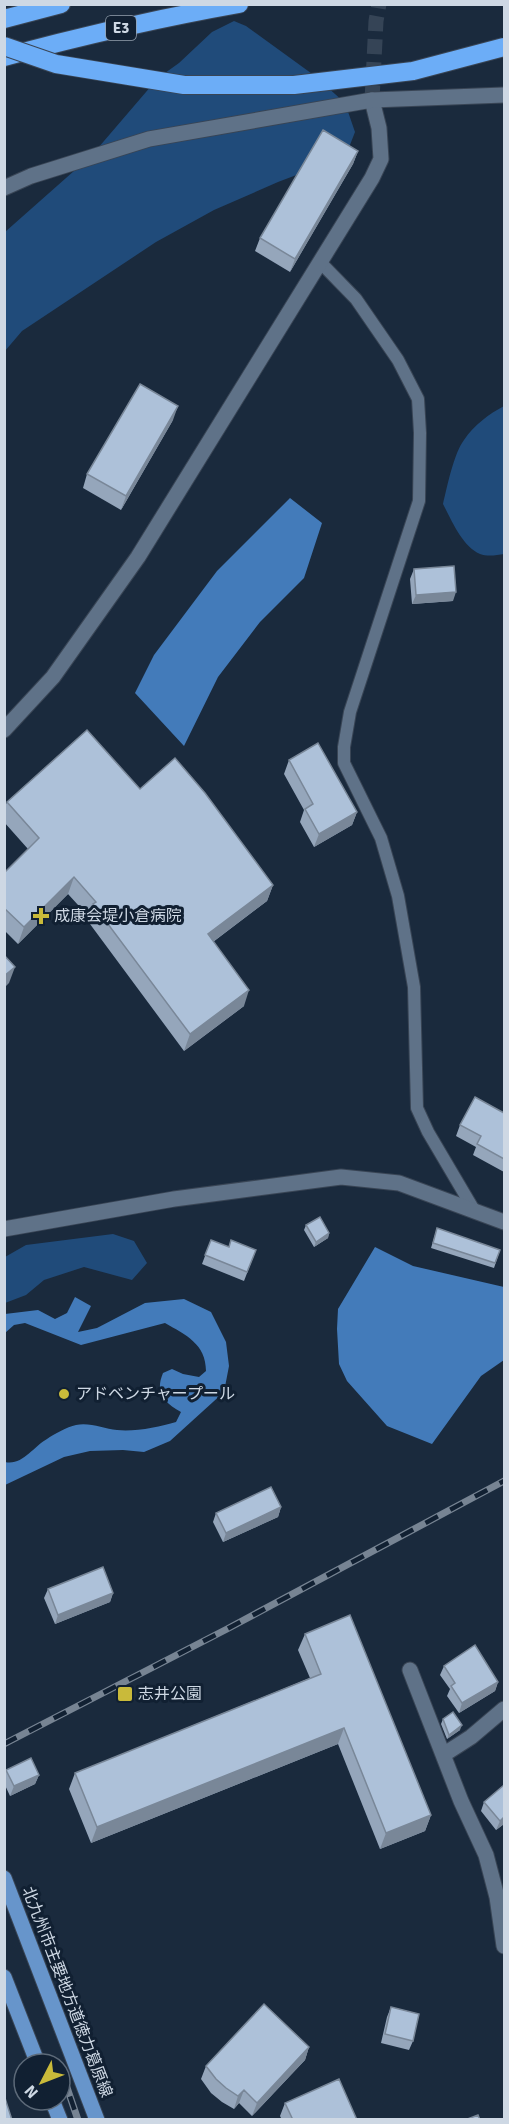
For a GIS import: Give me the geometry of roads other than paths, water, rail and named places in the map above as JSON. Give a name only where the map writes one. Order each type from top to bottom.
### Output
[{"type":"highway","points":[[4,19],[62,4]]},
{"type":"highway","name":"E3","points":[[4,57],[188,13],[239,4]]},
{"type":"highway","points":[[4,46],[56,64],[184,85],[294,85],[413,71],[504,48]]},
{"type":"main road","name":"北九州市主要地方道徳力葛原線","points":[[4,1878],[97,2120]]},
{"type":"main road","points":[[4,1977],[33,2052]]},
{"type":"street","points":[[4,188],[31,176],[149,139],[372,100],[504,95]]},
{"type":"street","points":[[4,730],[53,677],[138,557],[372,178],[381,159],[379,129],[372,100]]},
{"type":"street","points":[[4,1229],[174,1199],[341,1177],[399,1183],[504,1222]]},
{"type":"street","points":[[410,1670],[501,1896],[504,1946]]},
{"type":"street","points":[[443,1755],[471,1737],[504,1709]]},
{"type":"lane","points":[[321,263],[356,299],[398,360],[418,399],[419,501],[350,712],[344,747],[344,763],[381,838],[398,896],[414,987],[417,1108],[428,1132],[474,1210]]},
{"type":"tunnel","points":[[372,100],[379,4]]},
{"type":"railway","points":[[4,1744],[227,1629],[504,1481]]},
{"type":"railway","points":[[72,2102],[78,2120]]},
{"type":"place","name":"成康会堤小倉病院","points":[[41,916]]},
{"type":"place","name":"アドベンチャープール","points":[[64,1394]]},
{"type":"place","name":"志井公園","points":[[125,1694]]}]
